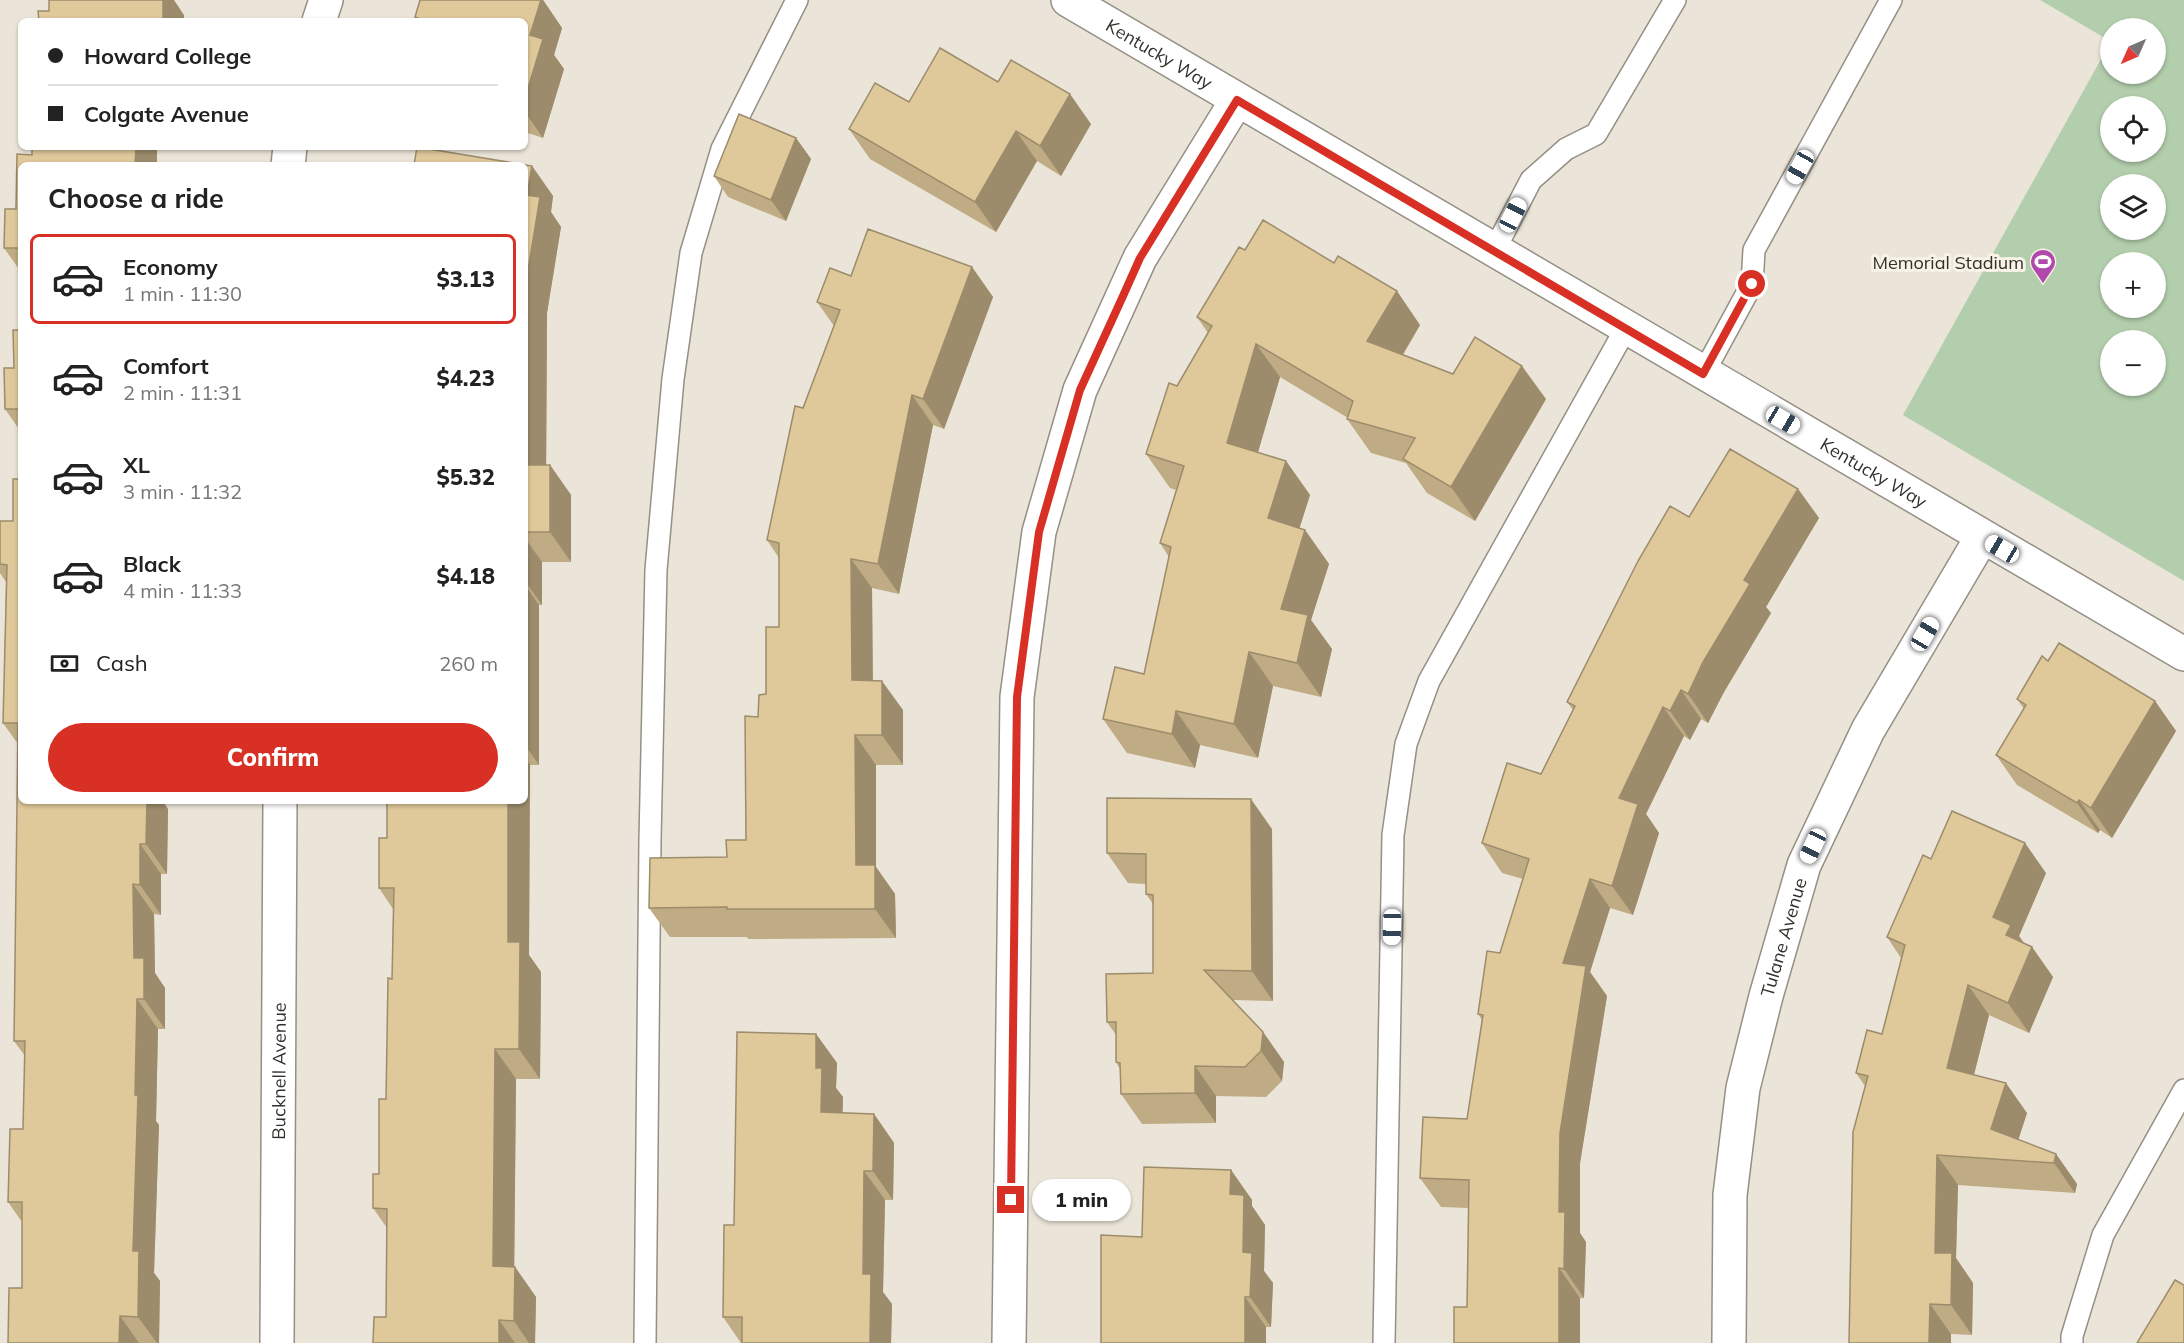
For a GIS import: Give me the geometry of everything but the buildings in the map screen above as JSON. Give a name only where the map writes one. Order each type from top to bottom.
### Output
[{"type":"street","points":[[320,18],[326,0]]},
{"type":"street","name":"Kentucky Way","points":[[1068,0],[2184,654]]},
{"type":"street","points":[[1009,1343],[1017,697],[1039,532],[1084,380],[1140,258],[1237,100]]},
{"type":"street","name":"Tulane Avenue","points":[[1729,1343],[1730,1195],[1743,1088],[1766,996],[1804,865],[1868,730],[1982,537]]},
{"type":"street","name":"Bucknell Avenue","points":[[277,1343],[280,804]]},
{"type":"lane","points":[[645,1343],[650,840],[656,570],[673,379],[691,253],[722,149],[797,0]]},
{"type":"lane","points":[[1494,251],[1531,180],[1566,149],[1596,134],[1675,0]]},
{"type":"lane","points":[[1703,374],[1752,284],[1754,250],[1891,0]]},
{"type":"lane","points":[[1384,1343],[1394,835],[1406,744],[1429,681],[1626,328]]},
{"type":"lane","points":[[2072,1343],[2072,1336],[2103,1235],[2184,1090]]},
{"type":"green space","name":"Memorial Stadium","points":[[2040,0],[2184,0],[2184,581],[1903,415],[2100,61],[2100,84],[2166,84],[2166,18],[2100,18],[2100,35]]},
{"type":"place","name":"Memorial Stadium","points":[[2043,285]]},
{"type":"route","points":[[1011,1200],[1017,697],[1039,532],[1080,390],[1140,258],[1237,100],[1703,374],[1752,284]]}]
